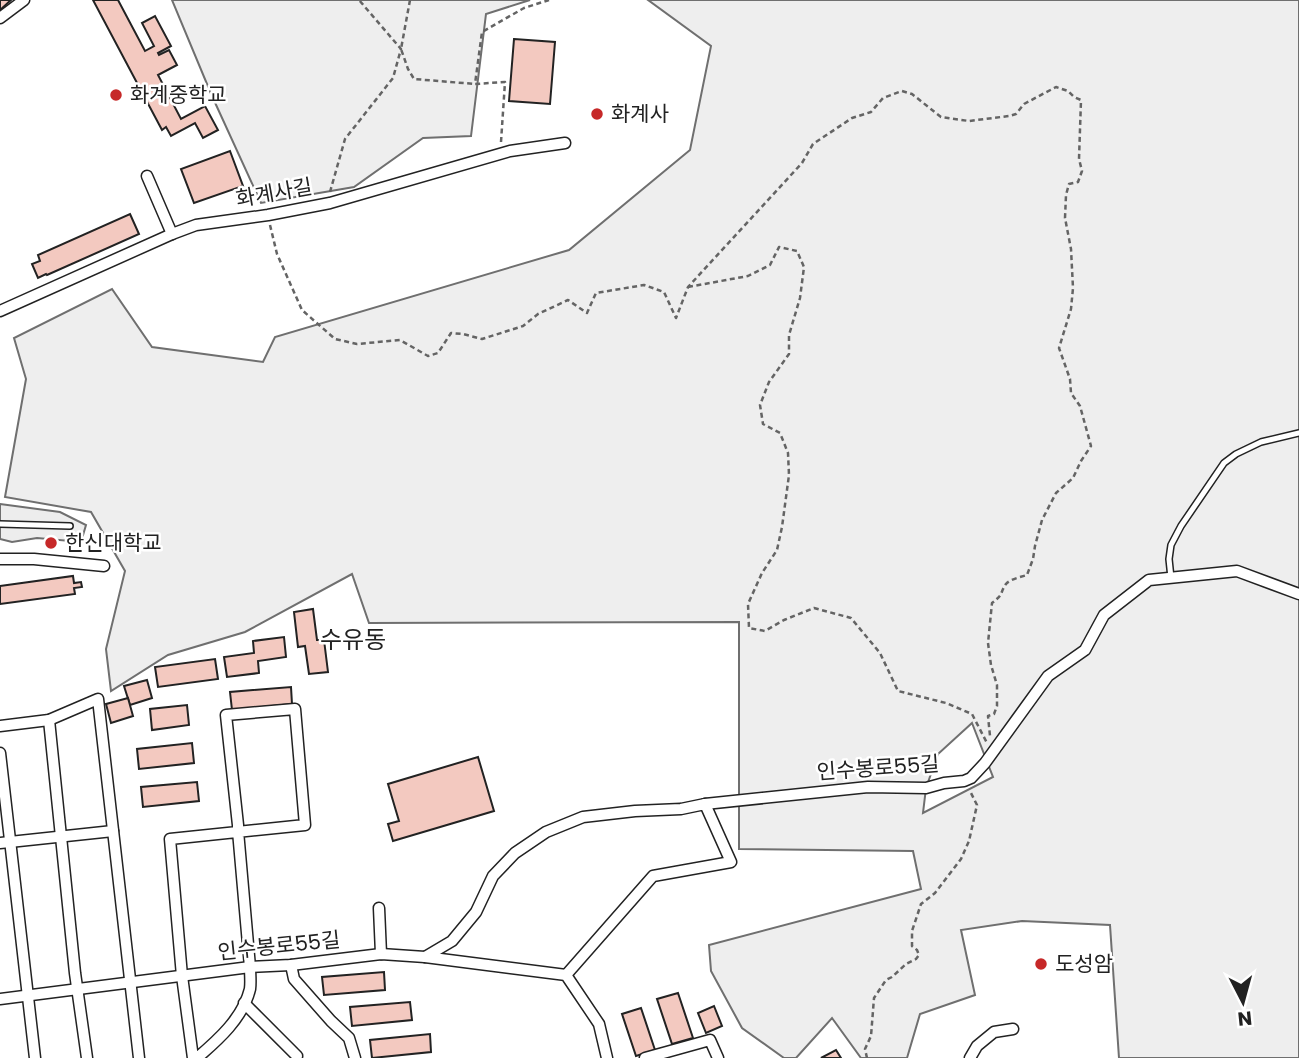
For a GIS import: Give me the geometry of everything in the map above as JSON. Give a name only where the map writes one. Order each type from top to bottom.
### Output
[{"type":"street","points":[[0,18],[24,0]]},
{"type":"street","name":"화계사길","points":[[0,311],[196,225],[330,203],[500,153],[565,143]]},
{"type":"street","points":[[147,176],[172,234]]},
{"type":"street","points":[[0,559],[34,559],[104,566]]},
{"type":"street","name":"인수봉로55길","points":[[0,999],[250,967],[381,954],[425,957],[452,941],[476,912],[493,876],[515,853],[546,832],[583,817],[681,809],[705,804],[868,787],[926,788],[971,778],[985,763],[1048,676],[1086,650],[1104,615],[1149,580],[1237,571],[1299,594]]},
{"type":"street","points":[[0,726],[48,720],[98,699],[139,1058]]},
{"type":"street","points":[[238,831],[226,715],[295,709],[305,825],[238,831],[170,839],[182,976],[195,1058],[220,1038],[240,1012],[250,988],[238,831]]},
{"type":"street","points":[[48,720],[86,1058]]},
{"type":"street","points":[[0,753],[5,843],[35,1058]]},
{"type":"street","points":[[566,975],[653,876],[731,862],[705,804]]},
{"type":"street","points":[[5,843],[113,831]]},
{"type":"street","points":[[379,908],[381,954]]},
{"type":"street","points":[[425,957],[566,975],[599,1024],[607,1058]]},
{"type":"street","points":[[291,965],[294,979],[349,1038],[355,1058]]},
{"type":"street","points":[[244,1003],[297,1056]]},
{"type":"street","points":[[970,1058],[977,1045],[994,1032],[1013,1030]]},
{"type":"street","points":[[645,1058],[710,1040],[718,1058]]},
{"type":"lane","points":[[1171,578],[1171,545],[1224,463],[1261,442],[1299,433]]},
{"type":"lane","points":[[0,524],[70,526]]},
{"type":"path","points":[[359,0],[401,49],[414,79],[475,84],[505,82],[500,153]]},
{"type":"path","points":[[331,192],[345,139],[393,78],[410,0]]},
{"type":"path","points":[[475,84],[482,32],[524,8],[549,0]]},
{"type":"path","points":[[268,215],[277,254],[302,310],[335,339],[358,344],[400,340],[428,356],[438,353],[452,333],[482,340],[523,326],[538,314],[568,300],[587,313],[596,293],[644,285],[664,292],[676,318],[688,287],[802,163],[813,144],[852,118],[871,112],[883,98],[902,91],[912,94],[941,117],[969,121],[1009,117],[1016,114],[1024,104],[1056,88],[1068,91],[1081,100],[1079,159],[1082,171],[1078,182],[1069,184],[1065,218],[1071,249],[1073,288],[1071,309],[1059,348],[1070,379],[1071,393],[1080,406],[1091,446],[1073,478],[1056,493],[1042,520],[1027,575],[1006,584],[1002,596],[992,603],[988,643],[997,706],[994,714],[988,716],[991,736],[987,743],[985,763]]},
{"type":"path","points":[[688,287],[748,276],[770,265],[779,247],[797,251],[804,267],[800,298],[789,335],[789,354],[769,382],[760,405],[763,424],[780,433],[788,453],[789,475],[777,550],[762,573],[748,604],[749,628],[765,631],[814,608],[851,618],[880,653],[898,691],[946,703],[972,714],[987,743]]},
{"type":"path","points":[[866,1058],[865,1049],[872,1036],[874,998],[886,980],[919,955],[912,946],[912,931],[921,904],[935,893],[956,866],[970,841],[977,805],[970,791],[971,778]]},
{"type":"shaded area","points":[[172,0],[530,0],[486,14],[471,136],[423,138],[354,187],[261,203]]},
{"type":"shaded area","points":[[648,0],[1299,0],[1299,1058],[1119,1058],[1110,925],[1022,921],[961,930],[975,995],[920,1014],[907,1058],[861,1058],[832,1018],[796,1058],[784,1058],[742,1028],[711,971],[709,945],[921,889],[913,851],[739,849],[739,622],[369,623],[352,574],[245,632],[168,655],[111,691],[106,649],[125,571],[91,512],[5,497],[26,379],[14,338],[112,289],[152,347],[263,362],[275,337],[569,250],[690,150],[711,46]],"holes":[[[972,723],[993,777],[923,813],[926,788],[938,754]]]},
{"type":"shaded area","points":[[0,504],[60,512],[86,525],[81,542],[37,538],[12,542],[0,539]]},
{"type":"building","points":[[0,0],[11,0],[0,10]]},
{"type":"building","points":[[93,0],[118,0],[145,51],[154,46],[142,23],[155,16],[171,46],[158,53],[159,55],[169,50],[177,65],[158,75],[181,119],[205,106],[218,130],[203,138],[195,123],[171,136],[166,127],[162,130]]},
{"type":"building","points":[[514,39],[555,42],[550,104],[509,101]]},
{"type":"building","points":[[230,151],[243,186],[194,203],[181,169]]},
{"type":"building","points":[[130,214],[139,234],[38,278],[32,264],[40,261],[38,255]]},
{"type":"building","points":[[73,576],[74,583],[81,582],[82,587],[74,588],[75,594],[0,604],[0,586]]},
{"type":"building","points":[[313,609],[317,640],[324,640],[328,672],[309,674],[305,646],[298,647],[294,612]]},
{"type":"building","points":[[284,637],[286,657],[258,661],[259,673],[227,677],[224,657],[254,653],[253,641]]},
{"type":"building","points":[[215,659],[218,679],[158,687],[155,667]]},
{"type":"building","points":[[147,680],[152,698],[130,705],[124,686]]},
{"type":"building","points":[[291,687],[292,704],[232,710],[230,692]]},
{"type":"building","points":[[128,698],[133,716],[111,723],[106,704]]},
{"type":"building","points":[[187,705],[189,725],[152,730],[150,709]]},
{"type":"building","points":[[192,743],[194,763],[139,769],[137,749]]},
{"type":"building","points":[[478,757],[494,811],[393,841],[388,824],[399,821],[388,784]]},
{"type":"building","points":[[197,782],[199,801],[143,807],[141,787]]},
{"type":"building","points":[[384,972],[385,990],[324,995],[322,977]]},
{"type":"building","points":[[678,993],[693,1038],[672,1044],[657,999]]},
{"type":"building","points":[[410,1002],[412,1020],[352,1026],[350,1007]]},
{"type":"building","points":[[714,1006],[722,1026],[706,1033],[698,1013]]},
{"type":"building","points":[[641,1008],[655,1050],[636,1056],[622,1014]]},
{"type":"building","points":[[430,1034],[431,1052],[372,1058],[370,1040]]},
{"type":"building","points":[[836,1050],[841,1058],[821,1058]]},
{"type":"place","name":"화계중학교","points":[[116,95]]},
{"type":"place","name":"화계사","points":[[597,114]]},
{"type":"place","name":"한신대학교","points":[[51,543]]},
{"type":"place","name":"도성암","points":[[1041,964]]},
{"type":"district","name":"수유동","points":[[353,640]]}]
